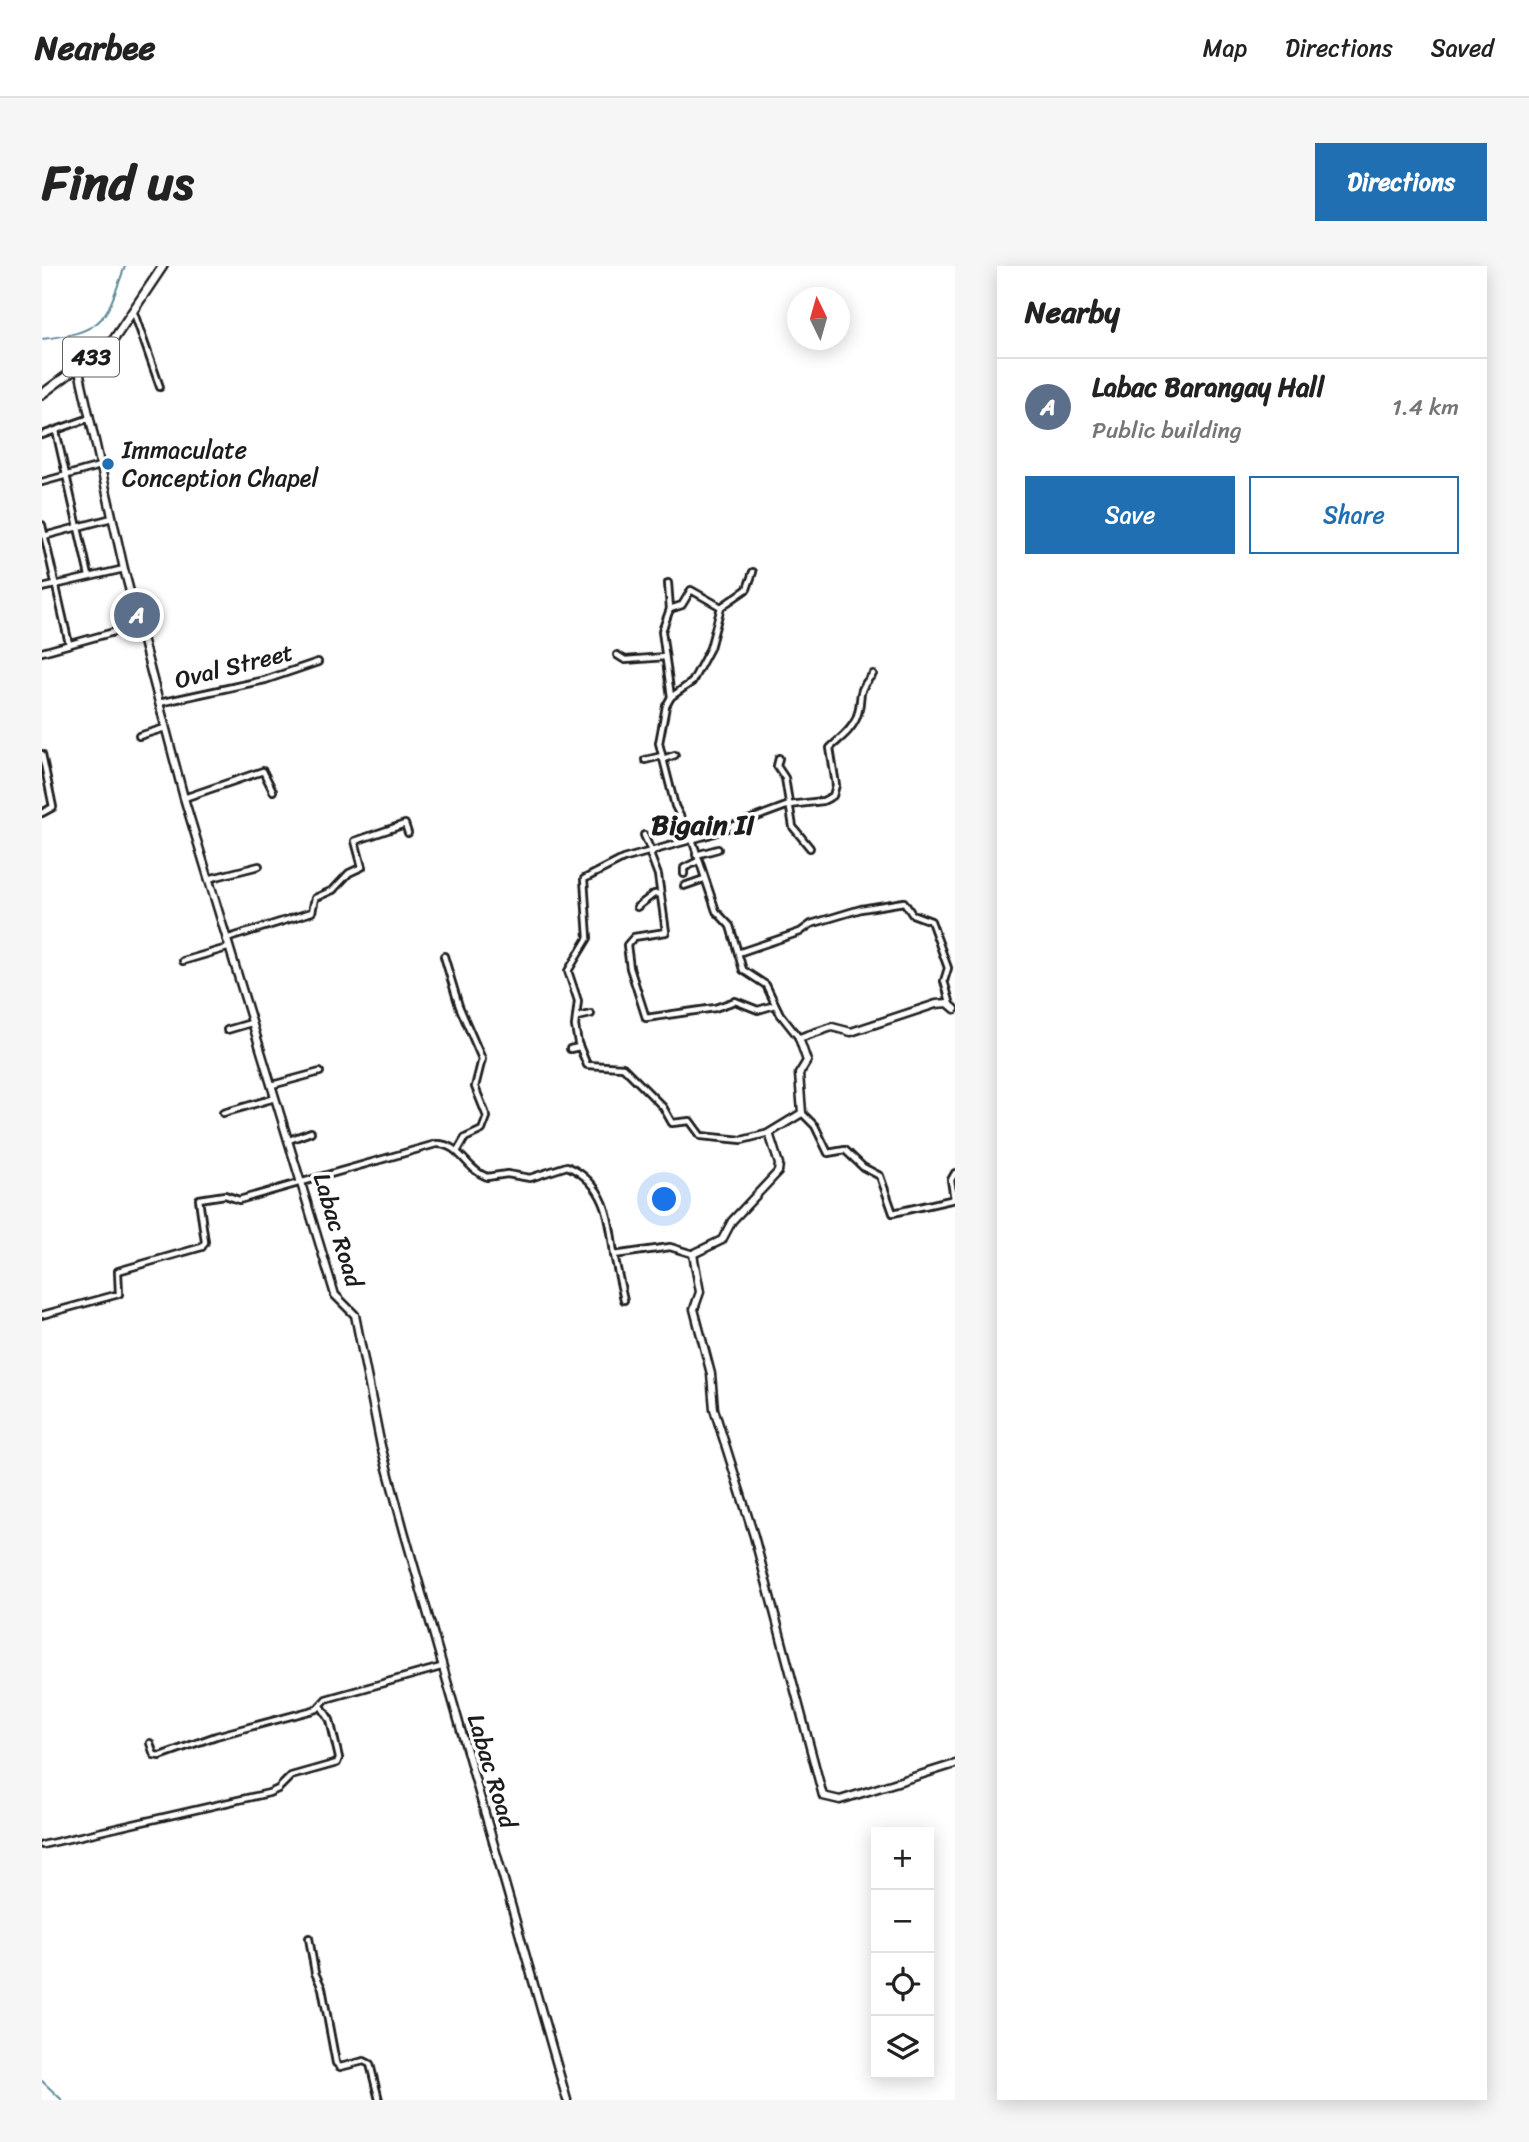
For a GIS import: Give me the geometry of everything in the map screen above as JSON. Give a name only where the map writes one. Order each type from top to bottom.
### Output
[{"type":"main road","name":"433","points":[[42,394],[112,342],[134,313],[163,266]]},
{"type":"street","points":[[134,313],[160,387]]},
{"type":"street","name":"Labac Road","points":[[78,366],[124,569],[184,798],[335,1295],[355,1315],[381,1446],[441,1667],[567,2100]]},
{"type":"street","points":[[42,435],[90,418]]},
{"type":"street","points":[[56,431],[89,576]]},
{"type":"street","points":[[42,482],[100,466]]},
{"type":"street","points":[[44,536],[112,518]]},
{"type":"street","points":[[42,525],[45,554],[69,644]]},
{"type":"street","points":[[42,588],[124,569]]},
{"type":"street","points":[[753,572],[747,589],[721,607],[710,648],[692,681],[671,696],[663,712],[659,740],[675,806],[692,839],[716,911],[730,926],[743,970],[766,985],[775,1005],[799,1038],[807,1061],[799,1074],[802,1113],[815,1126],[828,1153],[845,1150],[863,1167],[880,1176],[893,1213],[955,1199],[950,1180],[955,1174]]},
{"type":"street","points":[[668,583],[670,609],[662,627],[671,696]]},
{"type":"street","points":[[670,609],[682,605],[691,590],[721,607]]},
{"type":"street","points":[[42,652],[140,625]]},
{"type":"street","points":[[617,655],[625,660],[665,657]]},
{"type":"street","name":"Oval Street","points":[[159,703],[265,680],[318,662]]},
{"type":"street","points":[[802,1113],[769,1133],[742,1140],[701,1136],[690,1121],[672,1123],[663,1107],[623,1067],[587,1065],[579,1047],[576,1030],[578,1001],[568,971],[588,937],[584,879],[618,861],[651,853],[789,805],[823,801],[833,796],[836,785],[830,748],[850,730],[859,710],[859,690],[873,674]]},
{"type":"street","points":[[139,736],[165,728]]},
{"type":"street","points":[[42,754],[53,807],[42,813]]},
{"type":"street","points":[[645,760],[675,755]]},
{"type":"street","points":[[779,758],[777,766],[785,778],[793,828],[810,848]]},
{"type":"street","points":[[184,798],[263,771],[273,791]]},
{"type":"street","points":[[225,939],[312,912],[315,898],[333,890],[349,873],[362,867],[355,841],[405,824],[408,833]]},
{"type":"street","points":[[644,835],[658,875],[666,932],[634,937],[627,945],[646,1018],[715,1008],[735,1001],[758,1010],[775,1005]]},
{"type":"street","points":[[684,874],[684,868],[697,858],[718,849]]},
{"type":"street","points":[[207,879],[259,866]]},
{"type":"street","points":[[684,886],[704,879]]},
{"type":"street","points":[[637,907],[654,894],[659,894]]},
{"type":"street","points":[[738,953],[800,932],[811,924],[861,909],[904,902],[912,914],[931,920],[948,968],[944,981],[954,1009],[926,1006],[851,1032],[832,1027],[799,1038]]},
{"type":"street","points":[[183,961],[228,948]]},
{"type":"street","points":[[444,957],[459,1006],[482,1059],[475,1087],[487,1117],[482,1130],[465,1138],[458,1150]]},
{"type":"street","points":[[578,1017],[591,1014]]},
{"type":"street","points":[[227,1030],[251,1023]]},
{"type":"street","points":[[570,1049],[579,1047]]},
{"type":"street","points":[[272,1085],[320,1072]]},
{"type":"street","points":[[223,1113],[276,1098]]},
{"type":"street","points":[[289,1140],[311,1132]]},
{"type":"street","points":[[614,1255],[670,1247],[692,1254],[723,1240],[732,1222],[773,1181],[779,1164],[769,1133]]},
{"type":"street","points":[[42,1315],[119,1294],[118,1271],[202,1247],[205,1242],[199,1199],[225,1195],[239,1200],[303,1184],[428,1146],[446,1144],[458,1150],[466,1164],[487,1177],[508,1174],[530,1178],[564,1165],[580,1172],[595,1185],[604,1199],[624,1300]]},
{"type":"street","points":[[692,1254],[700,1292],[694,1306],[709,1365],[714,1409],[754,1536],[823,1796],[840,1800],[955,1764]]},
{"type":"street","points":[[150,1743],[154,1755],[160,1756],[216,1736],[321,1706],[326,1699],[441,1667]]},
{"type":"street","points":[[42,1845],[269,1793],[278,1789],[291,1776],[337,1763],[339,1758],[334,1732],[321,1706]]},
{"type":"street","points":[[309,1938],[336,2063],[340,2067],[369,2062],[379,2100]]},
{"type":"waterway","points":[[42,339],[79,332],[100,320],[107,311],[125,266]]},
{"type":"waterway","points":[[42,2081],[62,2100]]},
{"type":"place","name":"Immaculate Conception Chapel","points":[[108,464]]},
{"type":"place","name":"Labac Barangay Hall","points":[[137,615]]},
{"type":"district","name":"Bigain II","points":[[703,824]]}]
